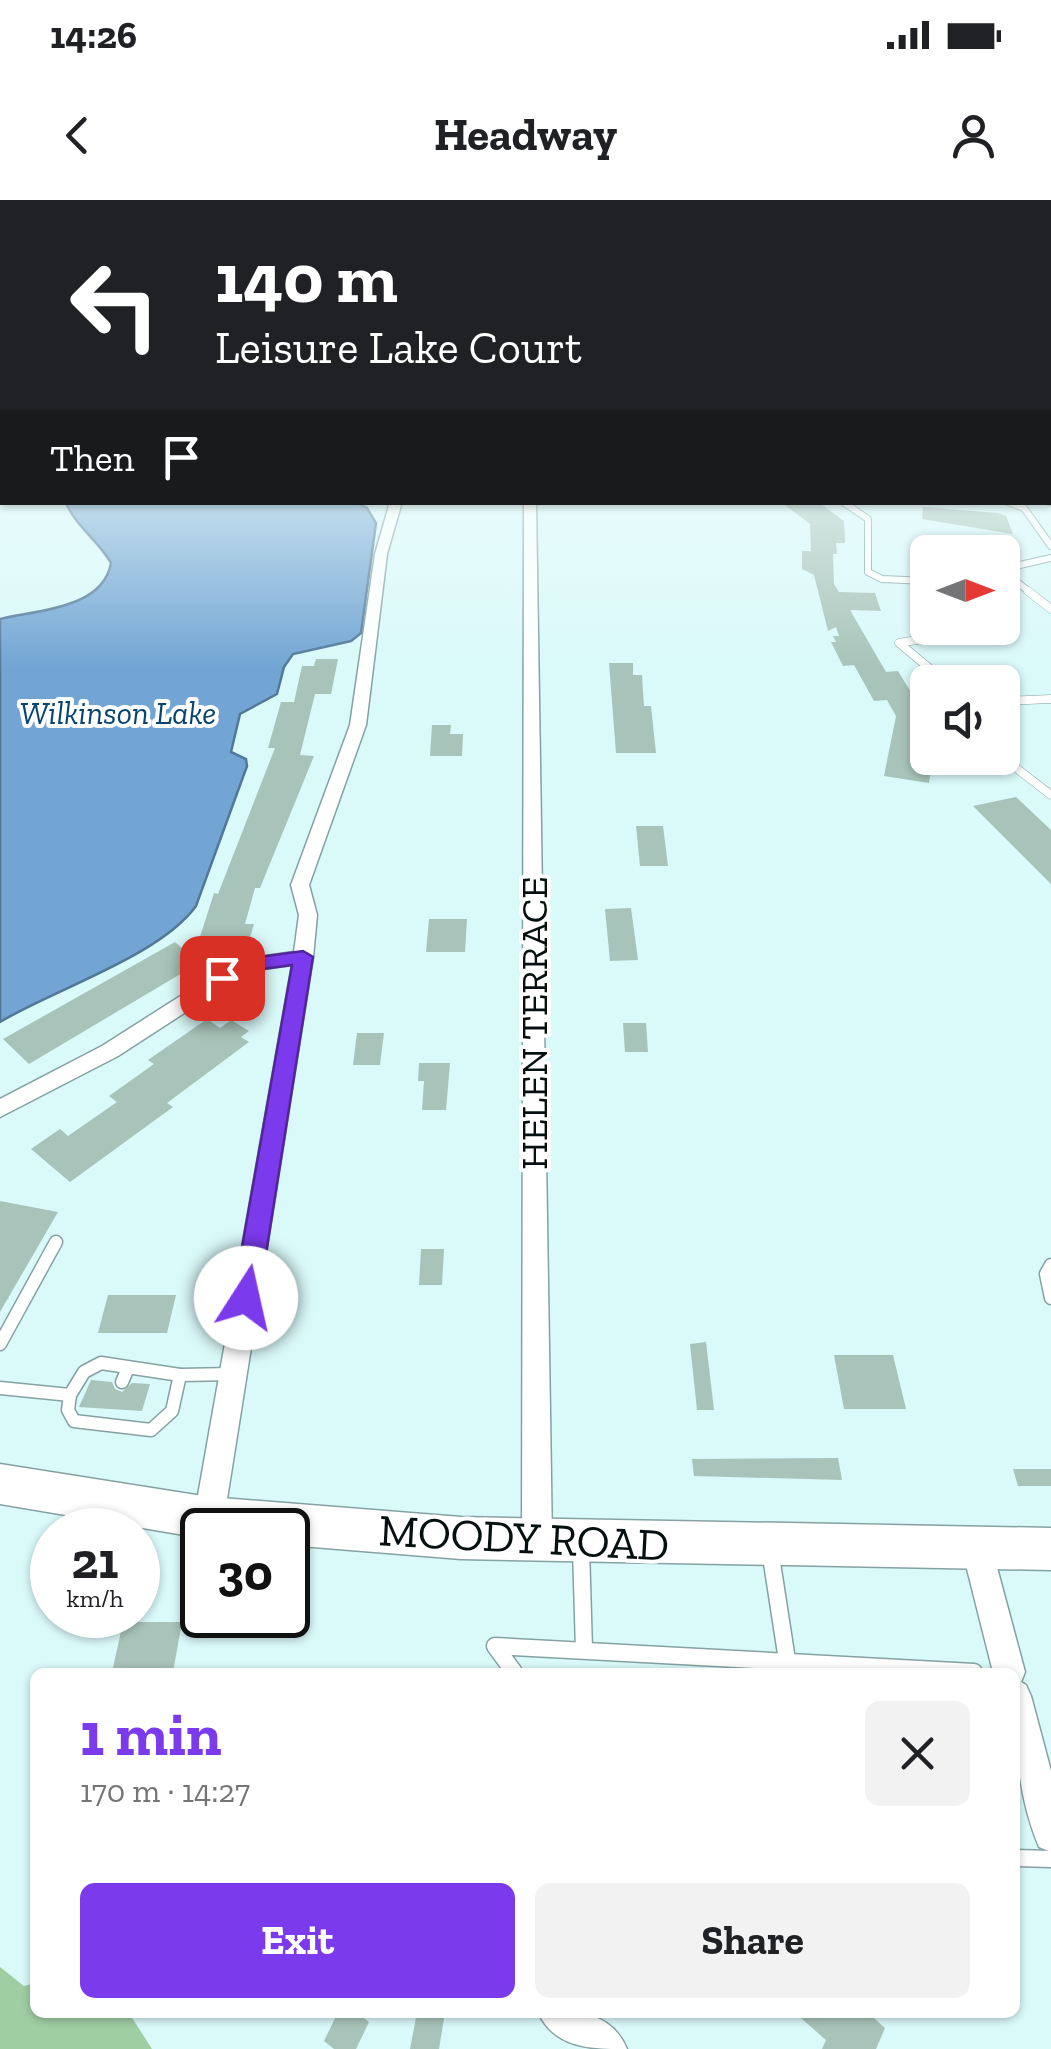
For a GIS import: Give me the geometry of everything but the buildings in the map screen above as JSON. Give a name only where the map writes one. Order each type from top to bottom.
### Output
[{"type":"main road","name":"MOODY ROAD","points":[[0,1484],[180,1513]]},
{"type":"main road","name":"MOODY ROAD","points":[[310,1525],[537,1542],[1051,1549]]},
{"type":"street","points":[[211,1508],[303,957],[308,915],[300,885],[358,725],[381,554],[395,505]]},
{"type":"street","name":"HELEN TERRACE","points":[[530,505],[537,1542]]},
{"type":"street","points":[[0,1108],[110,1051],[244,965],[303,957]]},
{"type":"street","points":[[977,1549],[1008,1668]]},
{"type":"street","points":[[1020,1715],[1051,1834]]},
{"type":"street","points":[[565,2018],[608,2049]]},
{"type":"lane","points":[[848,505],[868,519],[868,572],[882,578],[910,580]]},
{"type":"lane","points":[[1016,505],[1024,508],[1051,546]]},
{"type":"lane","points":[[1020,566],[1051,558]]},
{"type":"lane","points":[[1020,584],[1051,609]]},
{"type":"lane","points":[[910,641],[899,643],[926,665]]},
{"type":"lane","points":[[1020,700],[1051,699]]},
{"type":"lane","points":[[1020,771],[1051,795]]},
{"type":"lane","points":[[0,1344],[56,1242]]},
{"type":"lane","points":[[1051,1264],[1046,1274],[1051,1298]]},
{"type":"lane","points":[[180,1374],[172,1411],[151,1430],[74,1422],[68,1410],[70,1395],[84,1372],[101,1364],[125,1375],[180,1374],[233,1374]]},
{"type":"lane","points":[[0,1388],[70,1395]]},
{"type":"lane","points":[[108,1425],[113,1409]]},
{"type":"lane","points":[[581,1543],[584,1650]]},
{"type":"lane","points":[[770,1546],[787,1660]]},
{"type":"lane","points":[[511,1668],[495,1646],[912,1668]]},
{"type":"lane","points":[[1020,1858],[1051,1859]]},
{"type":"green space","points":[[0,1967],[24,1986],[30,1984],[30,2018],[132,2018],[152,2049],[0,2049]]},
{"type":"water","name":"Wilkinson Lake","points":[[67,505],[361,505],[376,523],[361,633],[351,641],[293,654],[284,667],[277,694],[240,714],[231,752],[246,759],[247,766],[196,906],[158,941],[133,956],[0,1022],[0,619],[82,599],[105,578],[111,563]]},
{"type":"route","points":[[222,978],[244,965],[303,957],[246,1298]]}]
